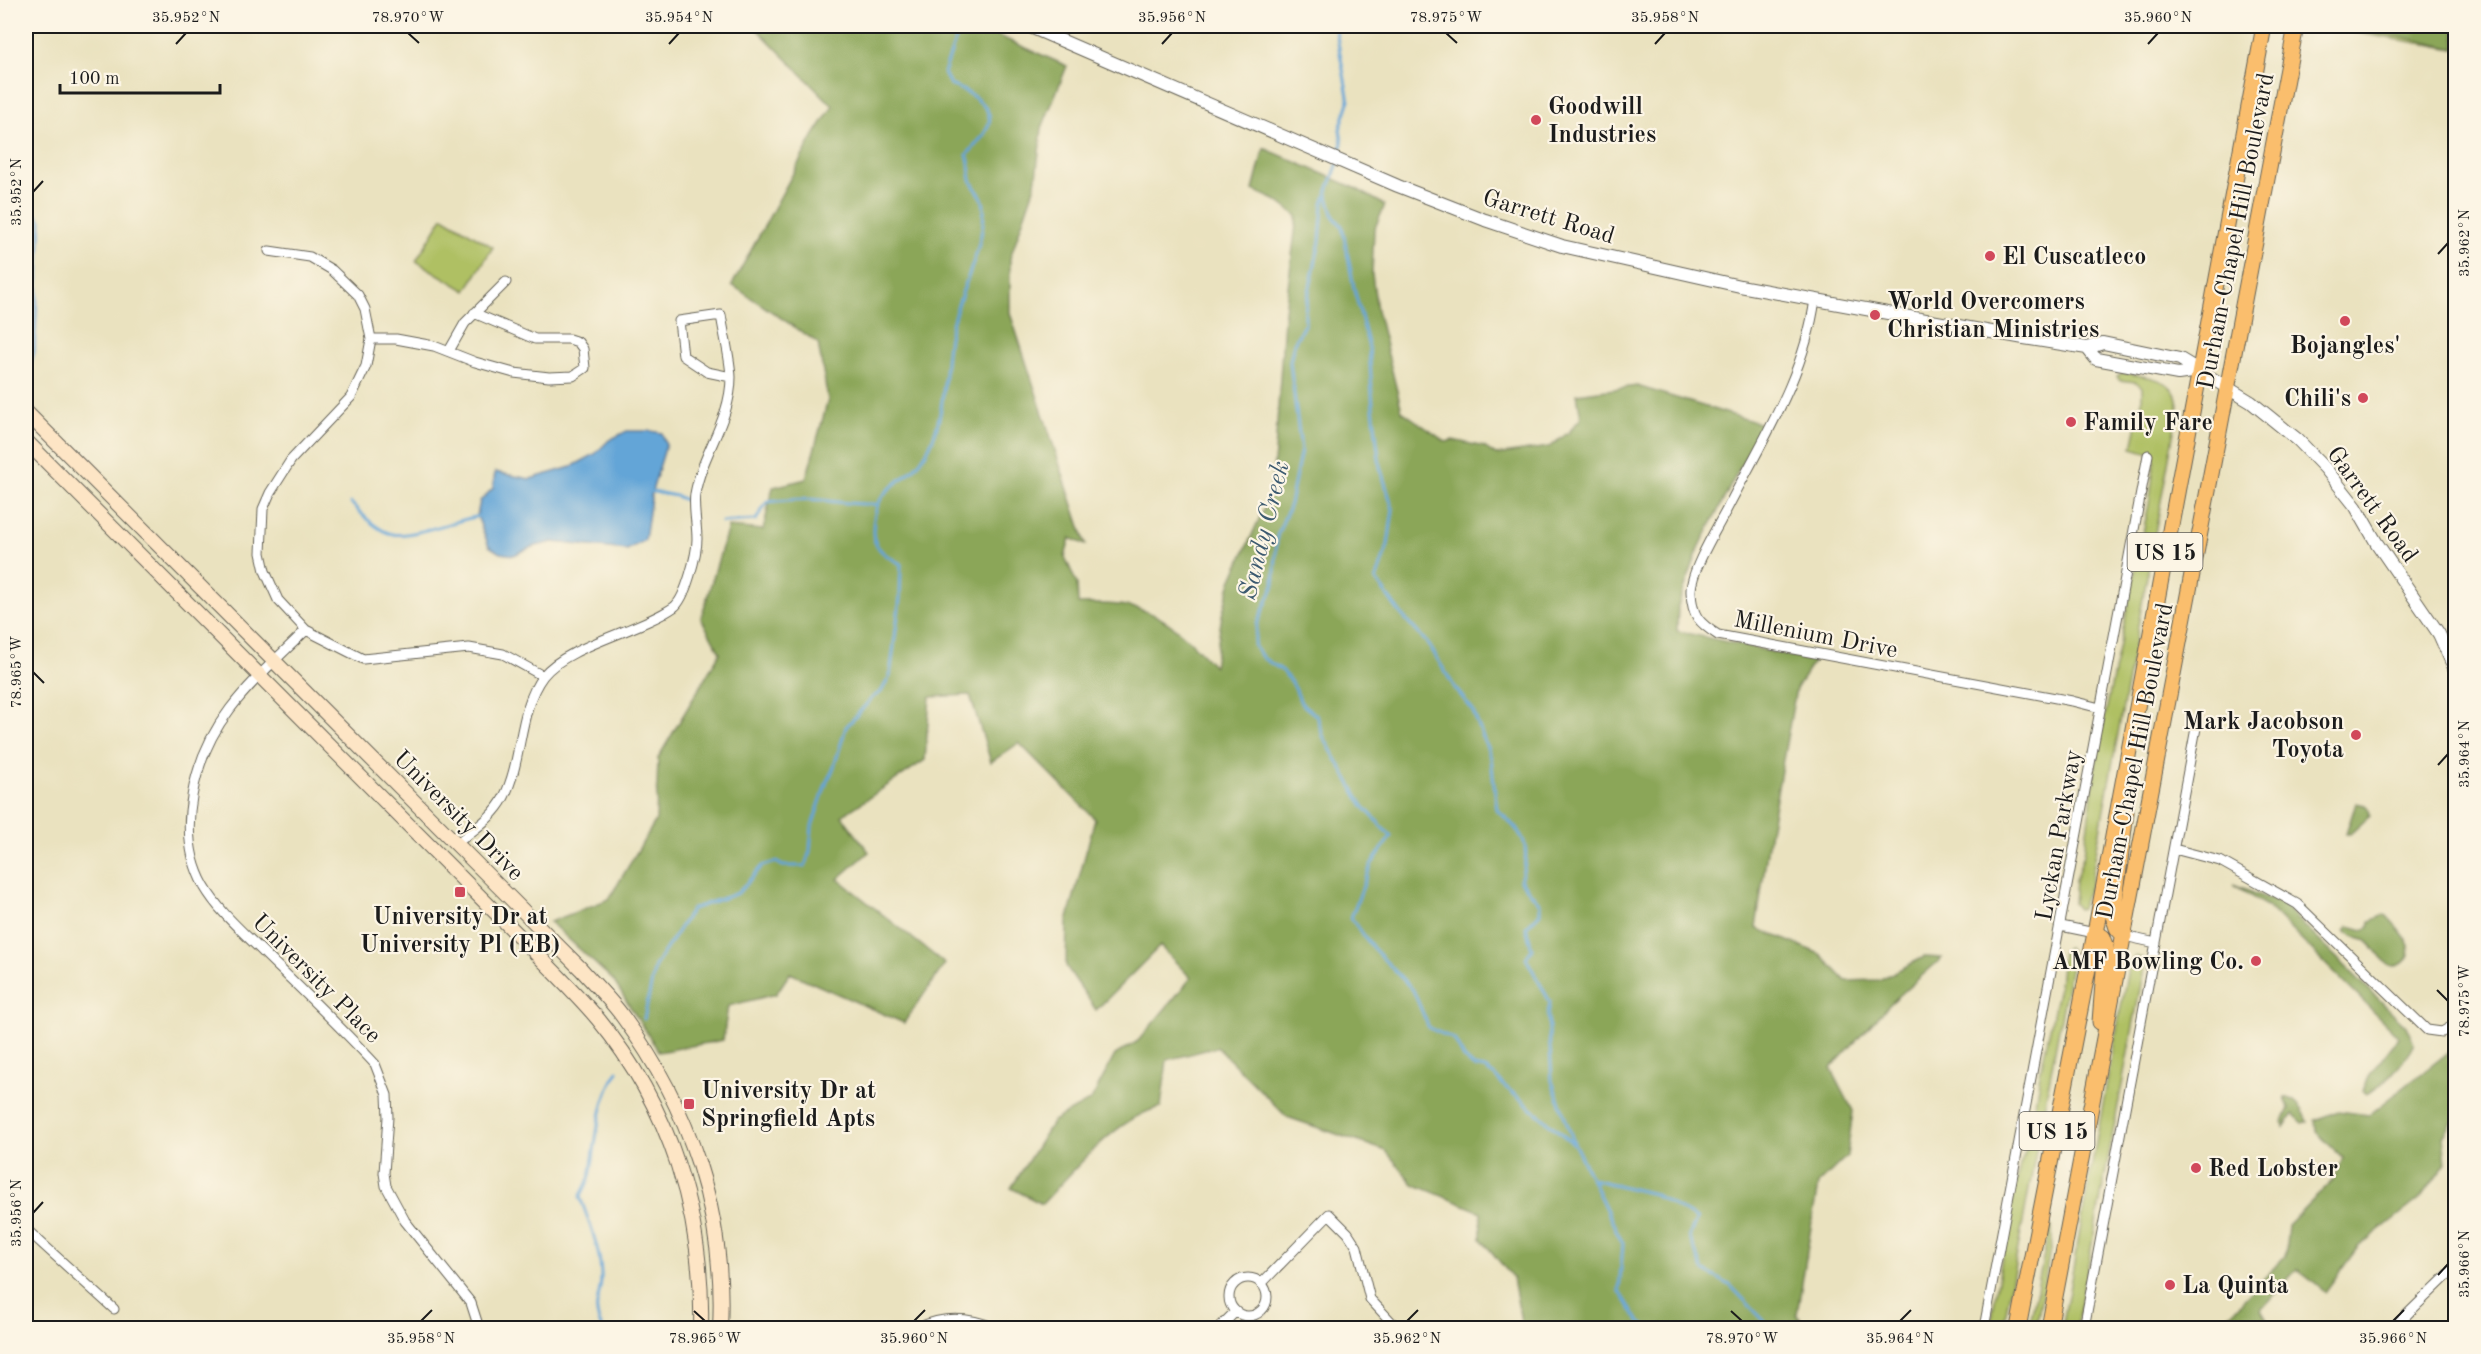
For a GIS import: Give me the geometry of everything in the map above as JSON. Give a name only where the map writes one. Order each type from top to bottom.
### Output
[{"type":"highway","name":"Durham-Chapel Hill Boulevard","points":[[2018,1329],[2095,933],[2264,26]]},
{"type":"highway","name":"Durham-Chapel Hill Boulevard","points":[[2049,1329],[2296,26]]},
{"type":"highway","points":[[2124,936],[2117,928],[2113,916],[2127,801],[2131,734]]},
{"type":"highway","points":[[2095,933],[2103,937],[2106,945],[2096,1085]]},
{"type":"main road","name":"University Drive","points":[[26,412],[581,969],[615,1008],[668,1087],[693,1145],[715,1224],[719,1263],[720,1329]]},
{"type":"main road","name":"University Drive","points":[[26,441],[562,980],[597,1018],[632,1065],[663,1123],[675,1155],[692,1214],[700,1272],[701,1329]]},
{"type":"street","name":"Garrett Road","points":[[1028,26],[1360,170],[1485,220],[1562,246],[1718,282],[2087,348],[2096,359],[2178,374],[2199,371],[2228,387],[2282,425],[2325,468],[2356,507],[2376,542],[2439,634],[2456,672]]},
{"type":"street","points":[[269,250],[310,257],[332,270],[358,295],[365,309],[371,339],[366,366],[351,397],[291,460],[270,493],[263,509],[260,544],[265,571],[278,600],[306,630],[363,659],[469,648],[503,654],[543,676]]},
{"type":"street","points":[[449,351],[465,323],[506,282]]},
{"type":"street","name":"Millenium Drive","points":[[1815,299],[1812,321],[1794,380],[1703,555],[1690,590],[1694,615],[1702,626],[1718,635],[2100,708]]},
{"type":"street","points":[[371,339],[396,339],[449,351],[475,362],[514,373],[549,377],[573,376],[585,368],[583,349],[578,342],[569,339],[535,339],[474,313]]},
{"type":"street","points":[[456,844],[488,819],[504,798],[515,769],[525,719],[543,676],[557,663],[572,654],[613,638],[676,605],[688,581],[697,541],[695,496],[701,470],[726,416],[731,377],[721,315],[679,321],[683,356],[707,372],[731,377]]},
{"type":"street","name":"Lyckan Parkway","points":[[1984,1329],[2148,455]]},
{"type":"street","name":"University Place","points":[[306,630],[259,676],[222,720],[213,735],[201,763],[190,816],[195,865],[204,885],[228,916],[375,1064],[387,1095],[388,1117],[384,1173],[386,1186],[405,1221],[471,1303],[479,1329]]},
{"type":"street","name":"Garrett Road","points":[[2439,634],[2456,650]]},
{"type":"street","points":[[2084,1329],[2196,728]]},
{"type":"street","points":[[2174,849],[2220,861],[2297,904],[2427,1030],[2442,1032],[2456,1023]]},
{"type":"street","points":[[2061,926],[2095,933]]},
{"type":"street","points":[[2124,936],[2156,943]]},
{"type":"street","points":[[1262,1284],[1329,1214],[1348,1233],[1357,1247],[1370,1299],[1397,1329]]},
{"type":"street","points":[[26,1229],[114,1309]]},
{"type":"street","points":[[2393,1329],[2456,1267]]},
{"type":"street","points":[[1251,1278],[1262,1284],[1267,1295],[1264,1308],[1254,1316],[1235,1312],[1229,1295],[1234,1284],[1251,1278]]},
{"type":"street","points":[[1219,1329],[1235,1312]]},
{"type":"street","points":[[918,1329],[939,1320],[961,1319],[984,1323],[995,1329]]},
{"type":"green space","points":[[754,26],[976,26],[1067,66],[1042,128],[1035,185],[1010,258],[1010,313],[1086,545],[1070,538],[1065,557],[1077,584],[1078,604],[1123,605],[1155,615],[1183,635],[1214,666],[1222,615],[1231,581],[1270,495],[1275,452],[1284,319],[1297,216],[1277,201],[1253,190],[1264,148],[1355,188],[1385,205],[1374,230],[1372,274],[1377,310],[1402,411],[1446,442],[1453,440],[1484,447],[1496,455],[1549,447],[1569,432],[1581,418],[1577,394],[1637,386],[1762,424],[1699,548],[1678,606],[1677,631],[1814,661],[1796,689],[1770,831],[1756,928],[1820,954],[1846,981],[1879,980],[1924,957],[1942,958],[1891,1003],[1831,1068],[1853,1111],[1847,1156],[1818,1184],[1797,1314],[1806,1328],[1518,1328],[1521,1321],[1513,1278],[1481,1239],[1481,1212],[1413,1184],[1386,1151],[1287,1117],[1217,1047],[1167,1060],[1161,1107],[1128,1122],[1096,1147],[1042,1204],[1011,1188],[1053,1121],[1091,1100],[1115,1055],[1138,1041],[1191,978],[1160,946],[1096,1010],[1066,966],[1067,922],[1095,819],[1019,743],[991,762],[970,695],[930,697],[925,760],[842,816],[869,852],[838,879],[945,964],[904,1023],[790,973],[776,994],[728,1006],[723,1040],[659,1052],[613,980],[550,922],[609,899],[656,820],[658,758],[720,653],[701,618],[728,527],[763,530],[773,487],[806,479],[828,400],[818,343],[732,285],[814,135],[833,106]]},
{"type":"green space","points":[[2346,26],[2455,26],[2455,49],[2345,31]]},
{"type":"green space","points":[[2369,26],[2455,26],[2455,49],[2403,37],[2373,33],[2367,30]]},
{"type":"green space","points":[[443,217],[493,247],[466,291],[416,261]]},
{"type":"green space","points":[[2122,373],[2160,380],[2173,390],[2177,398],[2178,409],[2090,885],[2081,908],[2078,909],[2073,903],[2075,881],[2084,854],[2098,750],[2149,504],[2155,460],[2153,454],[2132,448],[2142,402],[2142,387],[2136,382],[2119,380],[2117,376]]},
{"type":"green space","points":[[2356,803],[2365,805],[2369,809],[2370,816],[2350,834],[2346,834]]},
{"type":"green space","points":[[2233,885],[2282,904],[2406,1026],[2414,1044],[2393,1072],[2374,1090],[2366,1094],[2363,1090],[2371,1073],[2399,1037],[2268,907]]},
{"type":"green space","points":[[2384,915],[2401,931],[2410,948],[2405,961],[2399,965],[2389,964],[2369,943],[2350,935],[2345,930],[2349,926],[2364,930],[2369,927],[2370,921]]},
{"type":"green space","points":[[2067,948],[2072,953],[2071,965],[2003,1328],[1990,1328],[2009,1216],[2020,1165],[2028,1145],[2040,1074],[2059,987],[2062,953]]},
{"type":"green space","points":[[2135,956],[2143,959],[2144,968],[2076,1328],[2062,1328],[2129,963]]},
{"type":"green space","points":[[2455,1047],[2455,1117],[2443,1136],[2446,1163],[2422,1197],[2358,1247],[2325,1292],[2297,1269],[2261,1309],[2272,1328],[2217,1328],[2285,1256],[2288,1225],[2334,1179],[2343,1158],[2316,1132],[2315,1120],[2338,1111],[2369,1115]]},
{"type":"green space","points":[[2285,1097],[2293,1100],[2299,1106],[2308,1122],[2303,1123],[2293,1114],[2284,1127],[2283,1122],[2289,1108]]},
{"type":"green space","points":[[2050,1225],[2052,1239],[2036,1328],[2029,1328]]},
{"type":"water","points":[[627,431],[662,433],[666,445],[652,491],[645,540],[627,550],[553,542],[532,547],[514,555],[500,553],[489,546],[477,516],[480,501],[493,488],[495,472],[530,479],[571,467],[595,454],[609,440]]},
{"type":"waterway","points":[[644,1019],[655,966],[692,909],[738,893],[762,866],[776,862],[783,866],[805,866],[810,851],[812,826],[846,727],[873,697],[881,692],[890,676],[900,598],[901,564],[878,548],[873,532],[874,516],[885,494],[918,464],[932,440],[943,396],[949,337],[975,259],[983,227],[984,204],[971,179],[967,155],[986,131],[989,116],[987,110],[976,99],[950,85],[944,73],[960,26]]},
{"type":"waterway","name":"Sandy Creek","points":[[1335,26],[1349,102],[1340,129],[1342,143],[1339,156]]},
{"type":"waterway","name":"Sandy Creek","points":[[1338,163],[1323,204],[1320,241],[1305,310],[1305,323],[1294,343],[1290,362],[1301,450],[1290,504],[1277,536],[1274,585],[1257,624],[1254,646],[1263,658],[1283,671],[1295,688],[1301,703],[1317,716],[1323,736],[1363,806],[1391,836],[1371,865],[1351,918],[1373,948],[1413,990],[1429,1028],[1454,1039],[1464,1058],[1474,1067],[1485,1069],[1495,1076],[1575,1145],[1623,1244],[1619,1290],[1639,1322],[1648,1328]]},
{"type":"waterway","points":[[1327,194],[1334,217],[1342,226],[1369,348],[1380,467],[1393,509],[1388,545],[1376,580],[1401,614],[1429,645],[1455,688],[1472,709],[1491,758],[1497,810],[1514,826],[1524,841],[1526,858],[1520,880],[1540,904],[1540,913],[1526,927],[1532,949],[1526,958],[1550,1002],[1548,1014],[1552,1081],[1574,1143]]},
{"type":"waterway","points":[[26,202],[41,221],[34,352],[26,377]]},
{"type":"waterway","points":[[649,491],[676,496],[688,501]]},
{"type":"waterway","points":[[722,522],[756,520],[767,502],[807,499],[878,504]]},
{"type":"waterway","points":[[351,503],[375,525],[392,534],[423,531],[481,516]]},
{"type":"waterway","points":[[602,1328],[597,1313],[601,1282],[599,1255],[580,1197],[590,1174],[602,1107],[618,1071]]},
{"type":"waterway","name":"Sandy Creek","points":[[1592,1179],[1654,1194],[1697,1219],[1689,1236],[1703,1270],[1730,1285],[1771,1328]]},
{"type":"place","name":"Goodwill Industries","points":[[1536,120]]},
{"type":"place","name":"El Cuscatleco","points":[[1990,256]]},
{"type":"place","name":"World Overcomers Christian Ministries","points":[[1875,315]]},
{"type":"place","name":"Bojangles'","points":[[2345,321]]},
{"type":"place","name":"Chili's","points":[[2363,398]]},
{"type":"place","name":"Family Fare","points":[[2071,422]]},
{"type":"place","name":"Mark Jacobson Toyota","points":[[2356,735]]},
{"type":"place","name":"University Dr at University Pl (EB)","points":[[460,892]]},
{"type":"place","name":"AMF Bowling Co.","points":[[2256,961]]},
{"type":"place","name":"University Dr at Springfield Apts","points":[[689,1104]]},
{"type":"place","name":"Red Lobster","points":[[2196,1168]]},
{"type":"place","name":"La Quinta","points":[[2170,1285]]}]
